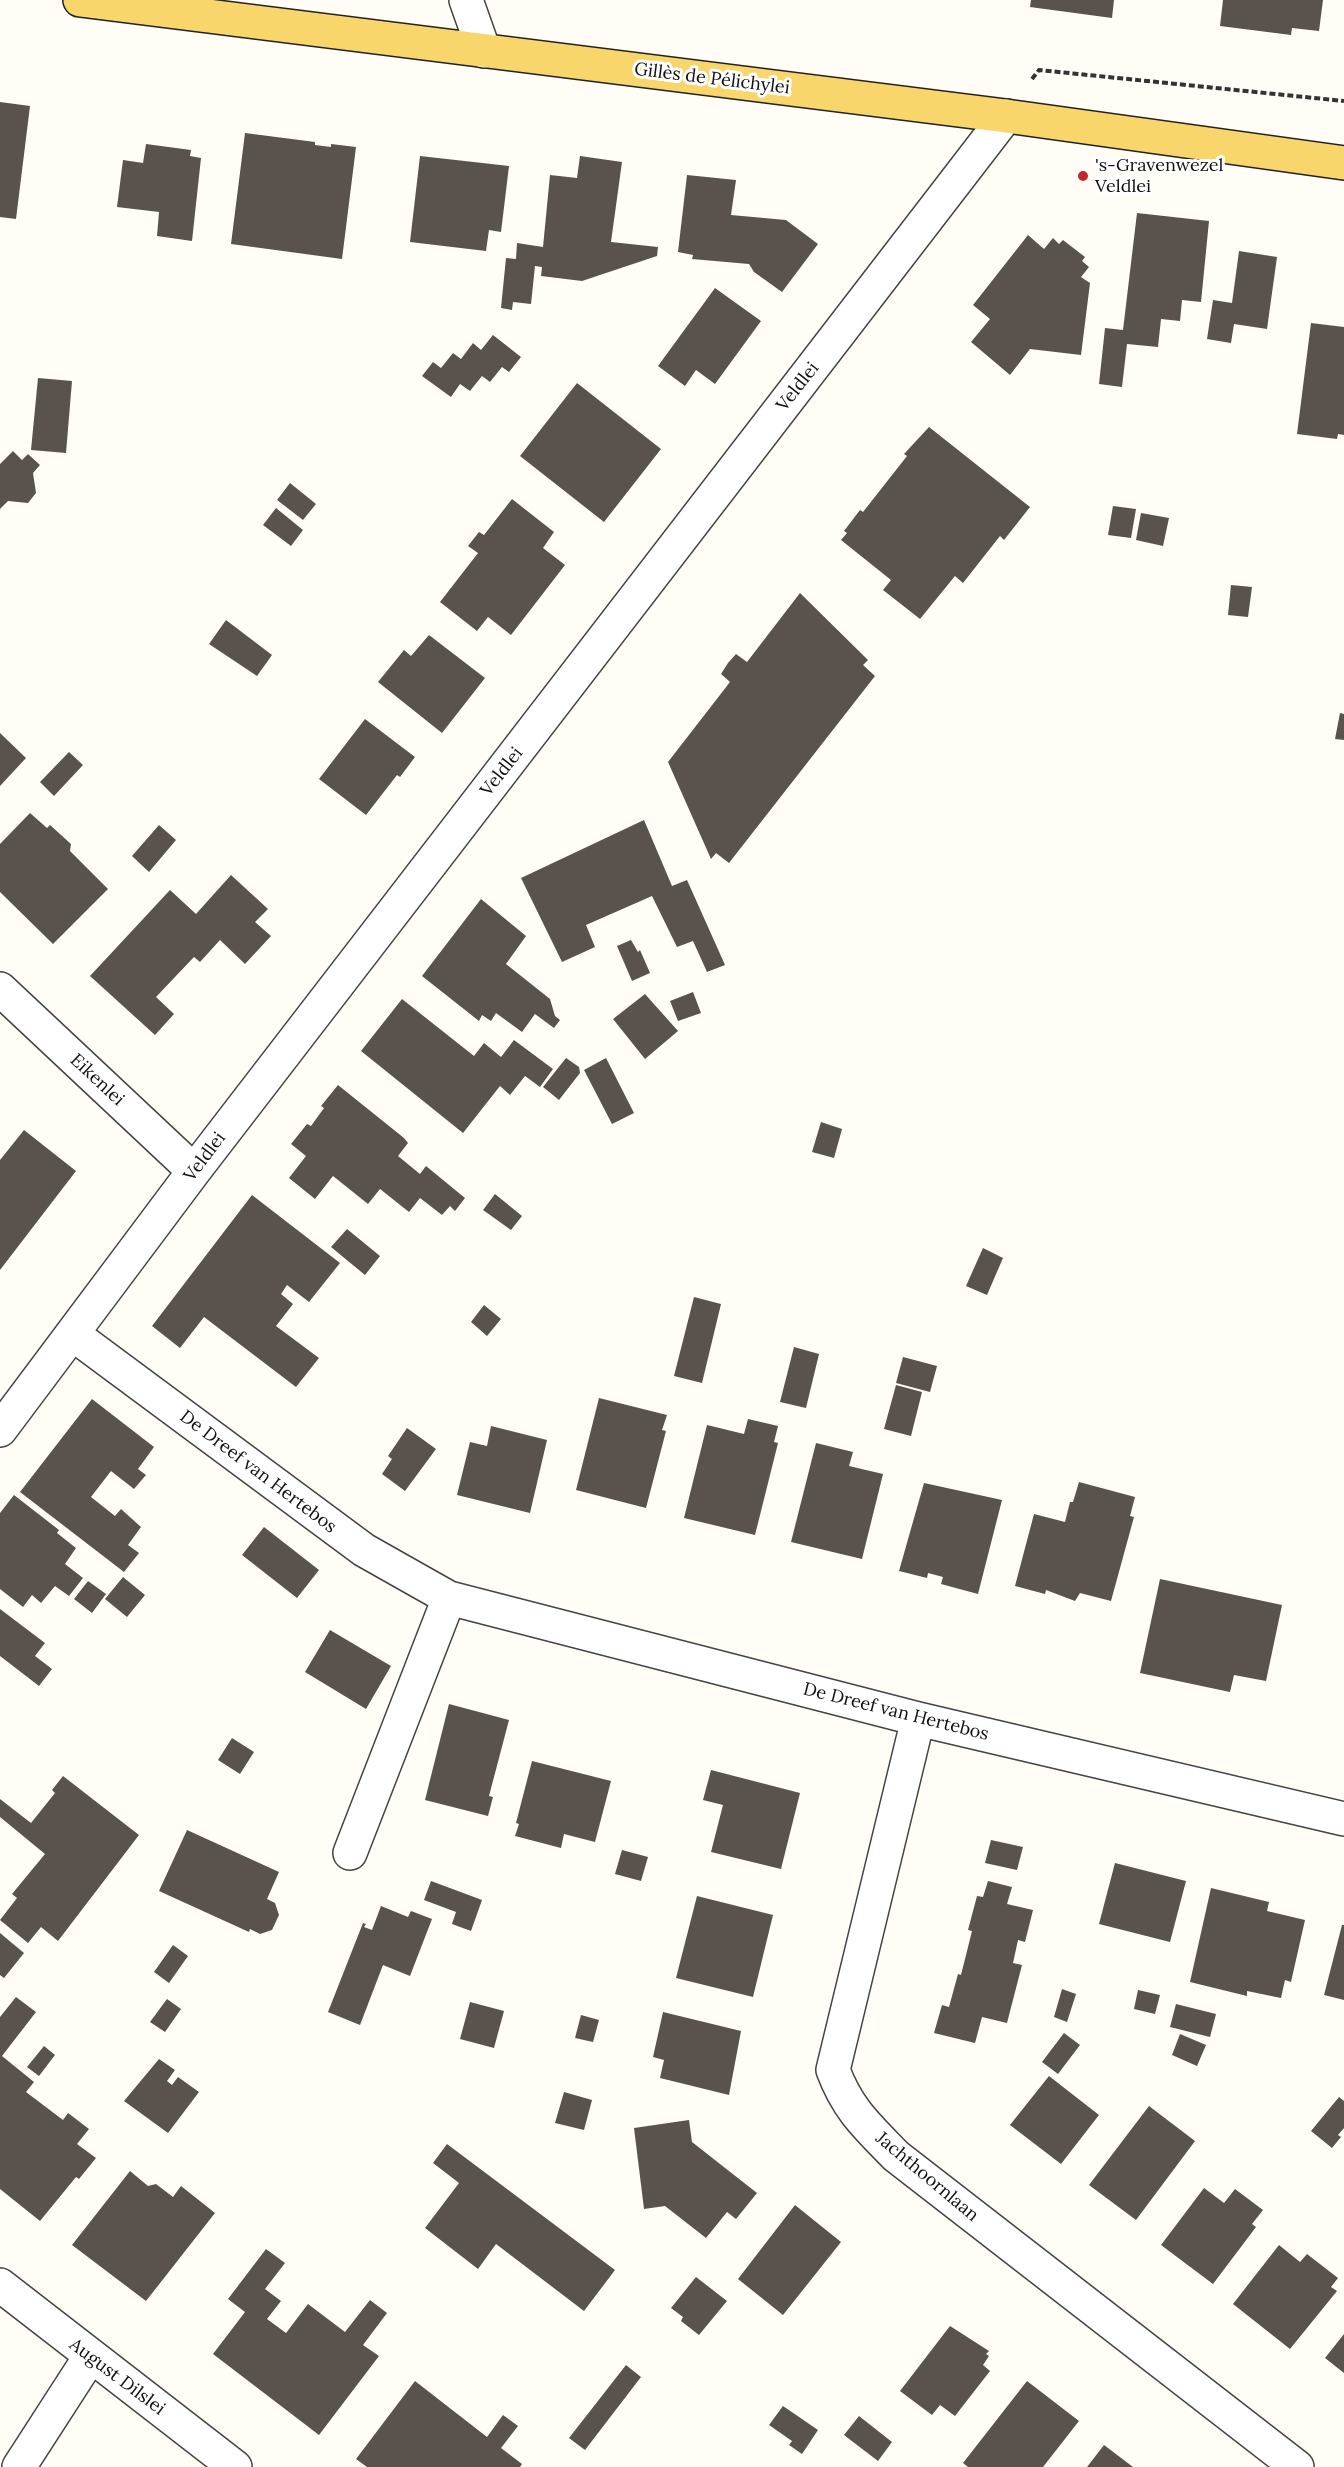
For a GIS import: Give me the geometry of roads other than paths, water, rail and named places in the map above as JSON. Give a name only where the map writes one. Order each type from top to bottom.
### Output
[{"type":"main road","name":"Gillès de Pélichylei","points":[[80,0],[1006,116],[1344,163]]},
{"type":"street","points":[[466,0],[484,51]]},
{"type":"street","name":"Veldlei","points":[[0,1431],[74,1335],[194,1171],[1006,116]]},
{"type":"street","name":"Eikenlei","points":[[0,989],[194,1171]]},
{"type":"street","name":"De Dreef van Hertebos","points":[[74,1335],[364,1550],[449,1598],[918,1719],[1344,1819]]},
{"type":"street","points":[[350,1853],[449,1598]]},
{"type":"street","name":"Jachthoornlaan","points":[[918,1719],[833,2070],[843,2098],[854,2113],[896,2156],[1297,2467]]},
{"type":"street","name":"August Dilslei","points":[[0,2285],[90,2358],[236,2467]]},
{"type":"street","points":[[19,2467],[90,2358]]},
{"type":"place","name":"'s-Gravenwezel Veldlei","points":[[1083,176]]}]
